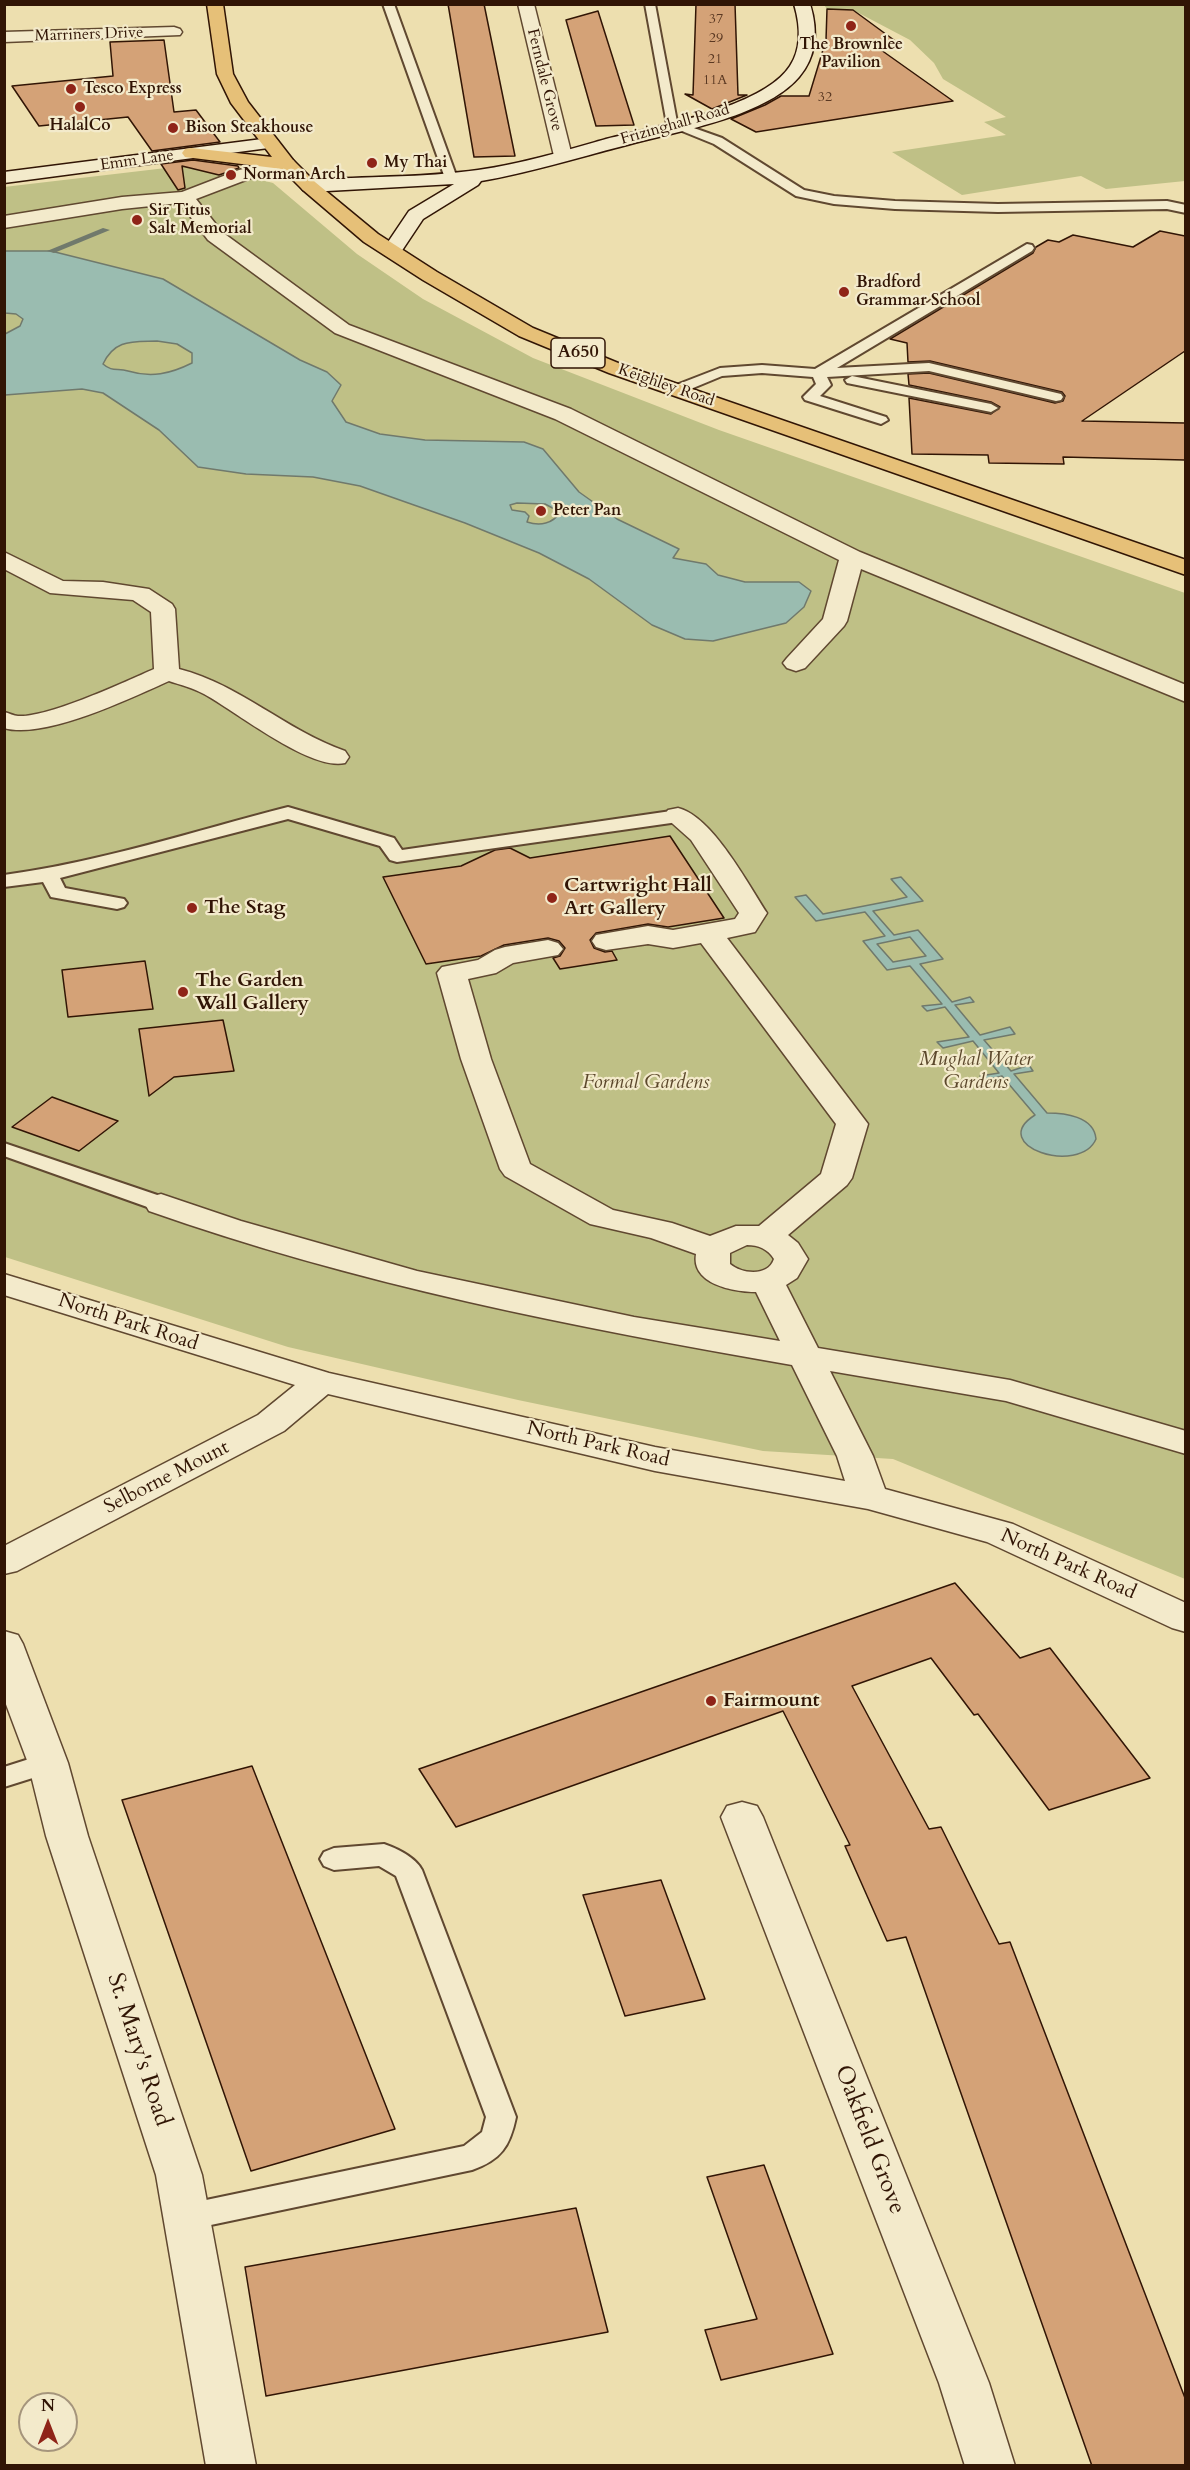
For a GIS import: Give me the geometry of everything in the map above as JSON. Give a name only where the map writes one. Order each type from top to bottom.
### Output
[{"type":"highway","name":"Keighley Road","points":[[214,4],[225,74],[240,103],[287,164],[315,192],[371,238],[430,276],[526,332],[616,369],[1185,568]]},
{"type":"highway","points":[[191,153],[287,164]]},
{"type":"street","name":"Ferndale Grove","points":[[526,4],[563,156]]},
{"type":"street","name":"Frizinghall Road","points":[[315,192],[392,189],[424,180],[477,176],[675,126],[757,99],[780,86],[795,72],[805,54],[806,15],[802,4]]},
{"type":"street","name":"Marriners Drive","points":[[4,38],[174,32]]},
{"type":"street","name":"Emm Lane","points":[[4,178],[270,142]]},
{"type":"street","points":[[4,222],[122,203],[185,197],[245,174],[287,164]]},
{"type":"street","name":"Frizinghall Road","points":[[392,251],[416,215],[466,186],[477,176]]},
{"type":"street","points":[[185,197],[215,236],[342,329],[563,414],[852,557],[1185,694]]},
{"type":"street","points":[[796,663],[835,621],[852,557]]},
{"type":"street","points":[[4,559],[57,588],[140,594],[163,609],[167,673]]},
{"type":"street","points":[[4,720],[18,724],[53,717],[167,673],[198,682],[218,691],[316,751],[336,757]]},
{"type":"street","points":[[606,941],[648,935],[673,939],[709,934],[745,926],[753,913],[702,835],[678,816]]},
{"type":"street","points":[[709,934],[852,1124],[836,1178],[766,1237]]},
{"type":"street","points":[[548,949],[506,956],[486,967],[452,972],[476,1059],[516,1169],[602,1217],[660,1230],[715,1249]]},
{"type":"street","points":[[161,1203],[229,1228],[411,1280],[634,1327],[805,1354],[1010,1391],[1185,1443]]},
{"type":"street","points":[[736,1237],[766,1237],[779,1242],[788,1250],[791,1259],[788,1268],[780,1276],[767,1281],[736,1280],[723,1275],[714,1267],[712,1258],[715,1249],[723,1242],[736,1237]]},
{"type":"street","points":[[767,1281],[855,1456],[869,1497]]},
{"type":"street","name":"North Park Road","points":[[4,1284],[321,1382],[655,1459],[869,1497],[1000,1533],[1185,1618]]},
{"type":"street","name":"Selborne Mount","points":[[4,1562],[271,1423],[321,1382]]},
{"type":"street","name":"St. Mary's Road","points":[[4,1644],[48,1763],[68,1836],[179,2175],[231,2466]]},
{"type":"street","name":"Oakfield Grove","points":[[742,1817],[964,2383],[990,2466]]},
{"type":"lane","points":[[388,4],[451,178]]},
{"type":"lane","points":[[650,4],[675,126],[718,141],[800,194],[834,200],[895,205],[998,208],[1167,205],[1185,209]]},
{"type":"lane","points":[[818,373],[1027,248]]},
{"type":"lane","points":[[676,390],[720,372],[762,369],[818,373],[929,367],[1056,397]]},
{"type":"lane","points":[[818,373],[991,408]]},
{"type":"lane","points":[[818,373],[824,385],[810,397],[881,420]]},
{"type":"lane","points":[[4,881],[49,875],[110,861],[288,813],[387,842],[397,856],[678,816]]},
{"type":"lane","points":[[49,875],[58,893],[117,903]]},
{"type":"lane","points":[[4,1149],[161,1203]]},
{"type":"lane","points":[[4,1777],[48,1763]]},
{"type":"lane","points":[[187,2217],[472,2157],[496,2139],[501,2117],[408,1870],[384,1855],[334,1859]]},
{"type":"green space","points":[[824,5],[1185,5],[1185,181],[1106,189],[1081,176],[962,195],[892,152],[1006,135],[984,122],[1006,117],[943,79],[934,63],[910,40],[853,10],[827,9]]},
{"type":"green space","points":[[200,164],[273,183],[357,254],[423,299],[533,358],[719,430],[1185,593],[1185,1579],[893,1459],[763,1451],[518,1400],[288,1347],[5,1257],[4,187]]},
{"type":"water","points":[[5,251],[51,251],[163,279],[300,360],[327,372],[341,385],[332,401],[346,422],[380,434],[425,440],[524,442],[543,449],[579,492],[617,519],[679,549],[673,558],[706,564],[718,575],[745,582],[799,582],[811,591],[804,607],[786,623],[713,641],[685,639],[652,625],[589,579],[539,553],[465,523],[360,486],[313,477],[246,474],[198,467],[159,430],[103,393],[82,389],[5,395],[5,334],[20,326],[23,319],[16,314],[5,313]],"holes":[[[157,341],[177,344],[192,353],[192,363],[176,370],[153,374],[112,369],[103,364],[113,350],[125,343]],[[545,504],[560,512],[554,519],[541,524],[527,522],[529,516],[525,512],[512,510],[510,505]]]},
{"type":"water","points":[[901,877],[923,901],[873,911],[894,935],[918,930],[943,959],[920,964],[952,1002],[970,997],[974,1002],[955,1005],[980,1035],[1010,1027],[1015,1034],[984,1040],[1011,1071],[1029,1065],[1033,1071],[1014,1074],[1047,1113],[1077,1117],[1090,1125],[1096,1139],[1087,1150],[1073,1155],[1057,1156],[1029,1146],[1022,1137],[1023,1126],[1035,1115],[1002,1076],[984,1081],[980,1076],[999,1073],[973,1041],[943,1048],[937,1042],[969,1037],[945,1007],[927,1011],[922,1006],[942,1004],[910,966],[887,970],[863,941],[885,936],[865,912],[816,921],[795,897],[806,895],[823,914],[907,897],[891,879]],"holes":[[[910,937],[926,956],[893,962],[877,944]]]},
{"type":"building","points":[[448,4],[484,4],[515,156],[474,157]]},
{"type":"building","points":[[696,4],[735,4],[738,95],[747,95],[712,109],[685,94],[693,95]]},
{"type":"building","points":[[827,9],[853,10],[898,43],[874,45],[953,101],[756,132],[731,119],[781,96],[809,96],[826,40]]},
{"type":"building","points":[[598,11],[634,125],[596,126],[566,20]]},
{"type":"building","points":[[164,40],[174,112],[196,110],[220,142],[152,151],[128,117],[39,126],[12,86],[113,76],[110,42]]},
{"type":"building","points":[[193,160],[239,168],[219,175],[182,166],[185,188],[178,190],[161,164]]},
{"type":"building","points":[[1160,231],[1185,236],[1185,351],[1082,421],[1185,423],[1185,460],[1063,457],[1064,464],[989,463],[988,455],[912,454],[909,398],[991,414],[1000,407],[991,402],[909,385],[908,374],[929,373],[1055,403],[1063,401],[1065,396],[1062,392],[930,361],[908,362],[907,343],[890,339],[1033,253],[1036,247],[1048,240],[1059,242],[1073,235],[1133,247]]},
{"type":"building","name":"Cartwright Hall Art Gallery","points":[[670,836],[724,918],[668,927],[648,924],[596,933],[590,940],[594,948],[605,952],[612,951],[617,960],[560,969],[553,958],[560,956],[565,948],[559,941],[548,938],[504,945],[481,956],[426,964],[383,877],[461,866],[495,850],[510,848],[530,858]]},
{"type":"building","points":[[145,961],[153,1009],[68,1017],[62,970]]},
{"type":"building","points":[[223,1020],[234,1071],[174,1077],[149,1096],[139,1029]]},
{"type":"building","points":[[52,1097],[118,1121],[79,1151],[12,1127]]},
{"type":"building","points":[[955,1583],[1020,1658],[1050,1648],[1150,1778],[1049,1810],[978,1714],[974,1715],[931,1658],[852,1686],[929,1829],[941,1827],[999,1944],[1010,1942],[1185,2398],[1185,2466],[1092,2466],[906,1937],[887,1941],[845,1846],[850,1845],[783,1711],[456,1827],[419,1769]]},
{"type":"building","points":[[252,1766],[395,2129],[251,2171],[122,1800]]},
{"type":"building","points":[[661,1880],[705,1999],[625,2016],[583,1895]]},
{"type":"building","points":[[764,2165],[833,2354],[721,2380],[705,2330],[757,2319],[707,2177]]},
{"type":"building","points":[[576,2208],[608,2332],[266,2396],[245,2267]]},
{"type":"waterway","points":[[51,251],[106,230]]},
{"type":"place","name":"The Brownlee Pavilion","points":[[851,26]]},
{"type":"place","name":"Tesco Express","points":[[71,89]]},
{"type":"place","name":"HalalCo","points":[[80,107]]},
{"type":"place","name":"Bison Steakhouse","points":[[173,128]]},
{"type":"place","name":"My Thai","points":[[372,163]]},
{"type":"place","name":"Norman Arch","points":[[231,175]]},
{"type":"place","name":"Sir Titus Salt Memorial","points":[[137,220]]},
{"type":"place","name":"Bradford Grammar School","points":[[844,292]]},
{"type":"place","name":"Peter Pan","points":[[541,511]]},
{"type":"place","name":"Cartwright Hall Art Gallery","points":[[552,898]]},
{"type":"place","name":"The Stag","points":[[192,908]]},
{"type":"place","name":"The Garden Wall Gallery","points":[[183,992]]},
{"type":"place","name":"Fairmount","points":[[711,1701]]},
{"type":"park label","name":"Mughal Water Gardens","points":[[976,1072]]},
{"type":"park label","name":"Formal Gardens","points":[[646,1083]]}]
